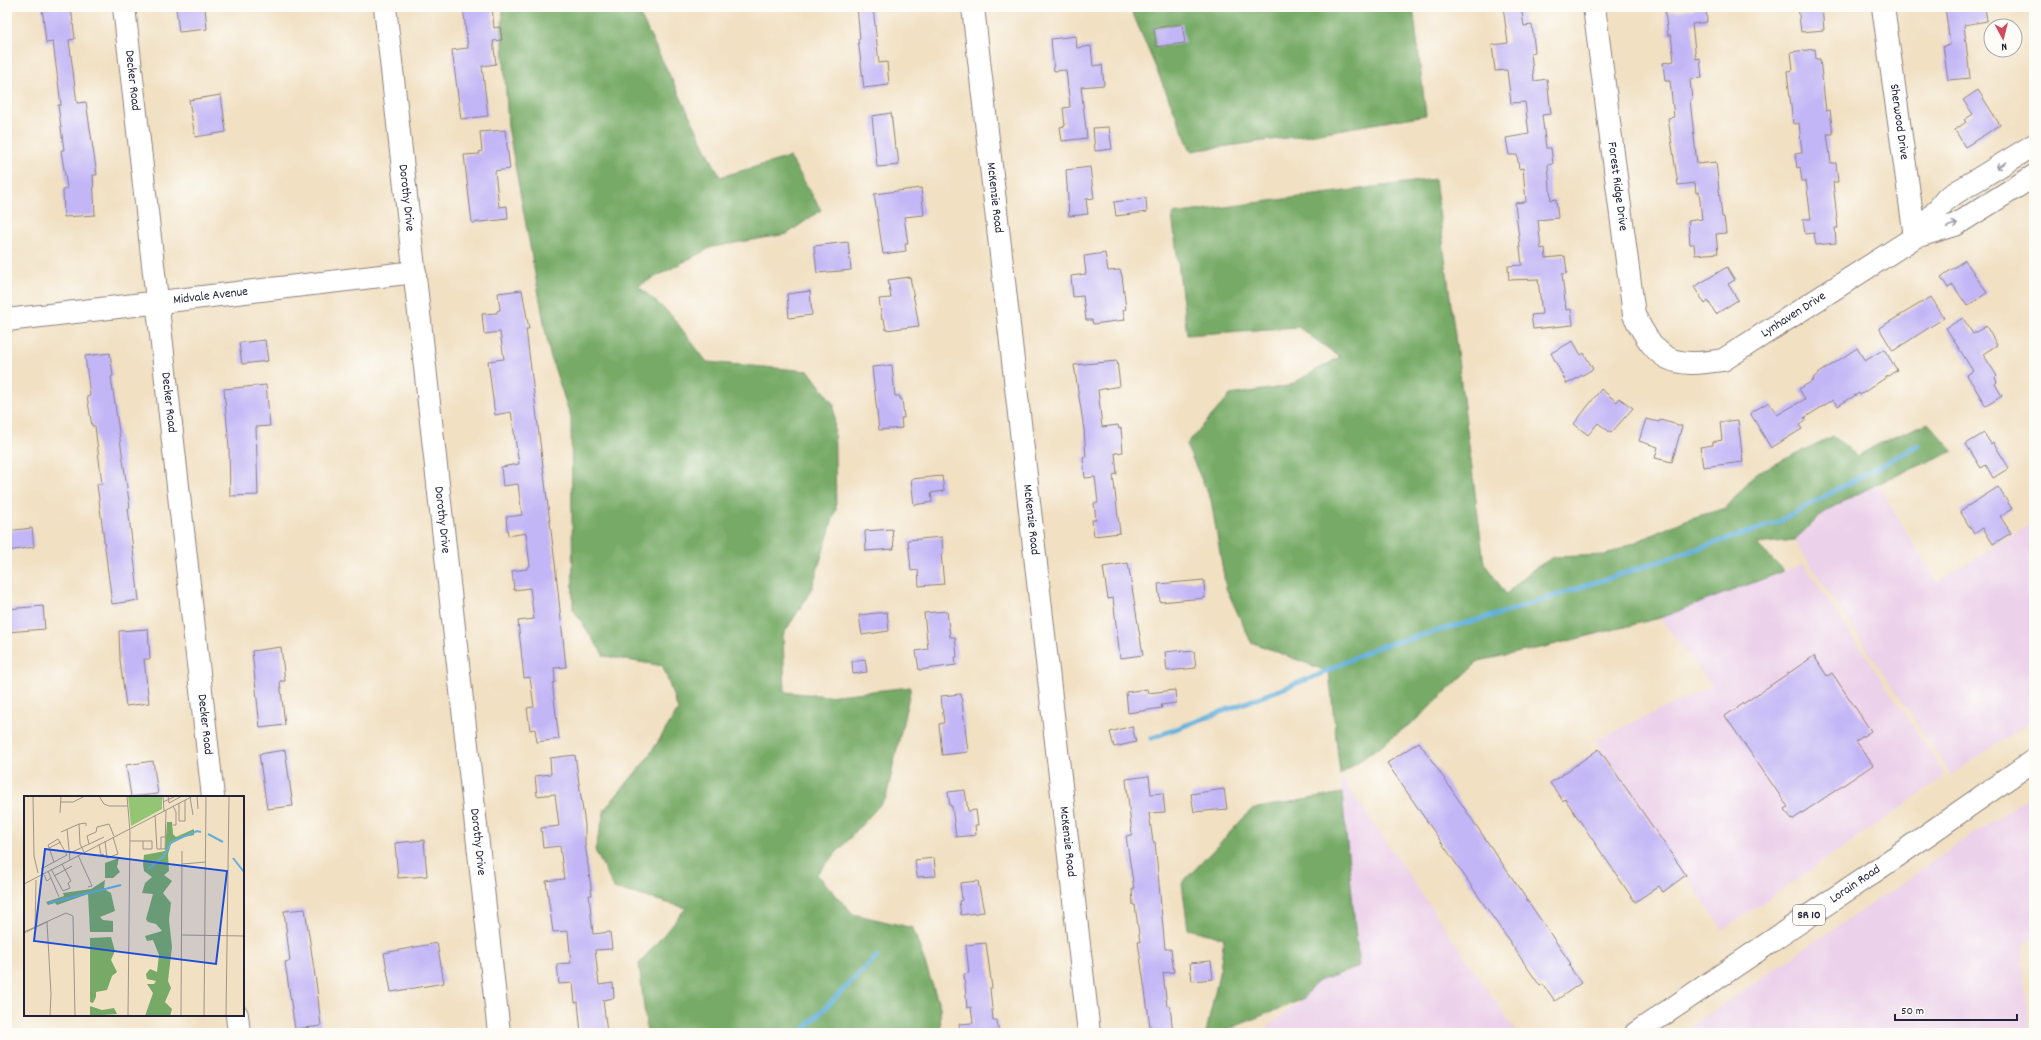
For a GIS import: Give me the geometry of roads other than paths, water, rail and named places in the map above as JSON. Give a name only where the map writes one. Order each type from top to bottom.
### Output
[{"type":"street","name":"Decker Road","points":[[124,7],[213,796]]},
{"type":"street","name":"Dorothy Drive","points":[[385,7],[499,1033]]},
{"type":"street","name":"McKenzie Road","points":[[973,7],[1089,1033]]},
{"type":"street","name":"Forest Ridge Drive","points":[[1594,7],[1634,315],[1645,337],[1663,357]]},
{"type":"street","name":"Sherwood Drive","points":[[1883,7],[1915,237]]},
{"type":"street","name":"Lynhaven Drive","points":[[1915,237],[1947,198],[2034,145]]},
{"type":"street","name":"Lynhaven Drive","points":[[1663,357],[1693,364],[1723,360],[1915,237],[1955,225],[2034,176]]},
{"type":"street","name":"Midvale Avenue","points":[[7,320],[415,272]]},
{"type":"street","name":"Lorain Road","points":[[1636,1033],[1897,856],[2034,760]]},
{"type":"street","points":[[237,1016],[239,1033]]},
{"type":"waterway","points":[[1152,738],[1316,676],[1375,648],[1503,613],[1776,523],[1918,445]]},
{"type":"waterway","points":[[800,1033],[877,956]]}]
